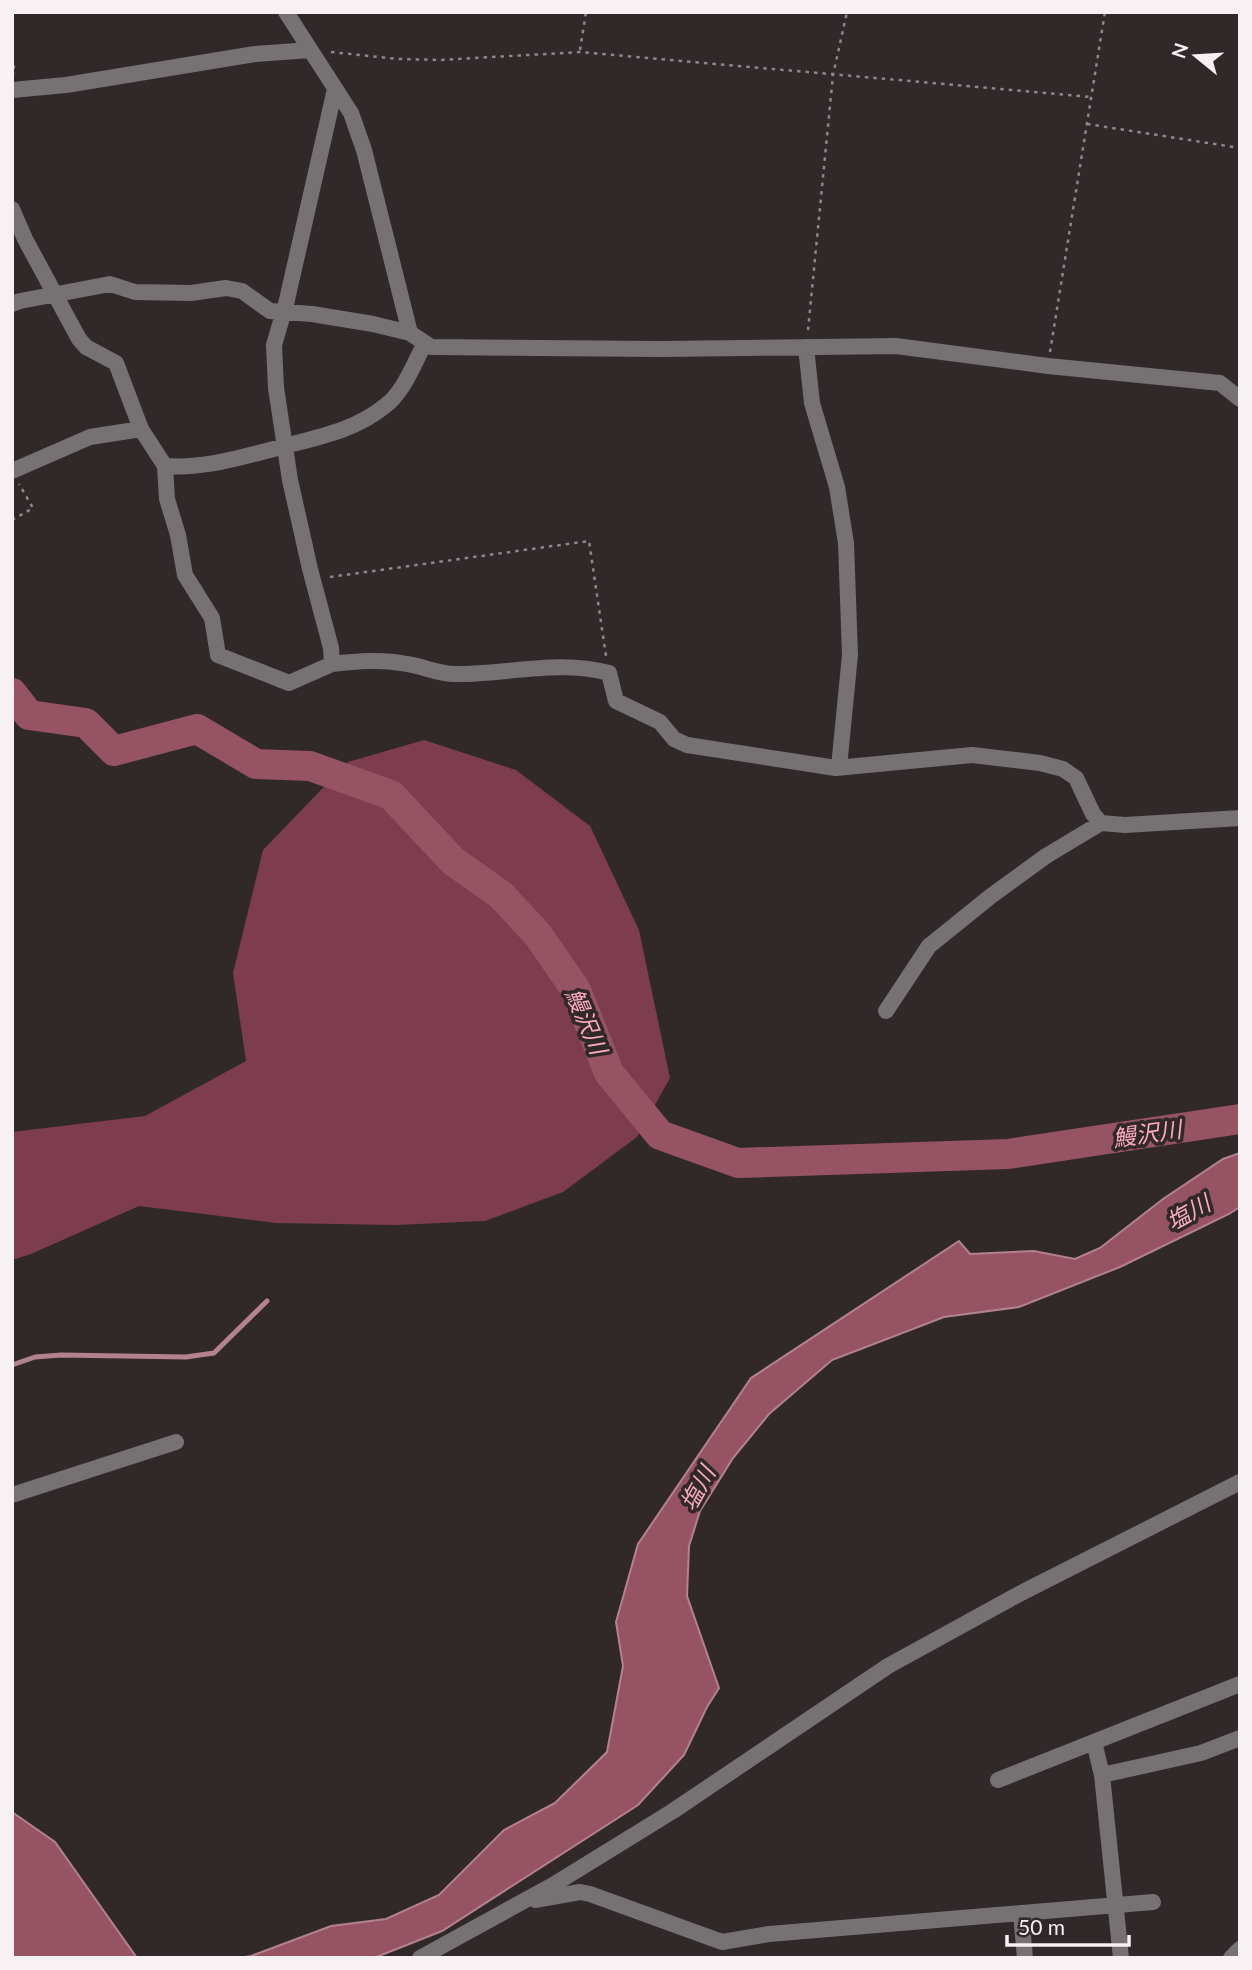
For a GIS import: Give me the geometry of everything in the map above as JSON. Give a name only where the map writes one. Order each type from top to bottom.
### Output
[{"type":"street","points":[[286,12],[351,113],[364,150],[410,333]]},
{"type":"street","points":[[12,90],[66,85],[255,54],[310,50]]},
{"type":"street","points":[[332,664],[331,648],[312,580],[290,480],[276,388],[274,345],[335,89]]},
{"type":"street","points":[[12,209],[25,239],[79,339],[86,347],[116,363],[141,429],[165,466],[167,499],[178,535],[185,576],[212,618],[218,655],[289,683],[332,664],[370,660],[405,663],[452,674],[517,668],[590,668],[609,673],[616,701],[660,722],[674,739],[687,745],[839,767],[972,755],[1040,763],[1063,769],[1076,778],[1093,814],[1101,823]]},
{"type":"street","points":[[12,304],[20,300],[110,284],[135,292],[191,293],[226,288],[242,291],[270,311],[361,322],[410,333],[431,347],[896,346],[1048,366],[1240,383]]},
{"type":"street","points":[[165,466],[186,468],[216,464],[349,429],[388,405],[405,381],[425,343]]},
{"type":"street","points":[[806,347],[812,403],[837,487],[846,543],[850,655],[839,767]]},
{"type":"street","points":[[1220,383],[1240,399]]},
{"type":"street","points":[[12,471],[90,437],[141,429]]},
{"type":"street","points":[[886,1011],[929,946],[990,896],[1046,856],[1101,823],[1125,825],[1240,818]]},
{"type":"street","points":[[12,1495],[176,1442]]},
{"type":"street","points":[[420,1958],[522,1902],[673,1811],[888,1666],[1023,1592],[1240,1482]]},
{"type":"street","points":[[998,1780],[1240,1684]]},
{"type":"street","points":[[1205,1751],[1240,1738]]},
{"type":"street","points":[[1094,1741],[1102,1775],[1121,1958]]},
{"type":"street","points":[[1102,1775],[1205,1751],[1240,1747]]},
{"type":"street","points":[[522,1902],[580,1892],[722,1942],[769,1934],[1153,1902]]},
{"type":"street","points":[[1021,1913],[1025,1958]]},
{"type":"street","points":[[1231,1958],[1240,1949]]},
{"type":"path","points":[[580,52],[586,12]]},
{"type":"path","points":[[806,347],[833,75],[847,12]]},
{"type":"path","points":[[1048,366],[1105,12]]},
{"type":"path","points":[[310,50],[398,60],[580,52],[1091,97]]},
{"type":"path","points":[[1087,124],[1240,148]]},
{"type":"path","points":[[12,471],[33,508],[12,520]]},
{"type":"path","points":[[312,580],[589,541],[609,673]]},
{"type":"shaded area","points":[[424,740],[516,770],[590,826],[639,930],[670,1078],[637,1137],[563,1192],[485,1221],[396,1225],[276,1223],[139,1206],[12,1260],[12,1132],[145,1116],[246,1061],[233,973],[263,850],[348,762]]},
{"type":"water","name":"塩川","points":[[1240,1153],[1240,1207],[1229,1214],[1120,1267],[1019,1307],[944,1317],[832,1360],[769,1414],[733,1458],[700,1511],[689,1546],[687,1596],[719,1688],[684,1755],[638,1805],[442,1931],[374,1958],[239,1958],[331,1926],[386,1919],[439,1895],[504,1830],[555,1803],[607,1752],[623,1666],[616,1622],[638,1544],[751,1378],[959,1241],[970,1254],[1034,1251],[1075,1259],[1100,1248],[1163,1199],[1223,1159]]},
{"type":"water","points":[[12,1812],[55,1842],[137,1958],[12,1958]]},
{"type":"waterway","name":"鰻沢川","points":[[12,693],[29,715],[86,723],[114,751],[197,729],[256,764],[310,766],[391,795],[453,861],[501,895],[538,935],[576,990],[609,1073],[660,1135],[738,1163],[1008,1154],[1240,1119]]},
{"type":"waterway","points":[[12,1365],[35,1357],[61,1355],[186,1357],[214,1353],[267,1301]]}]
